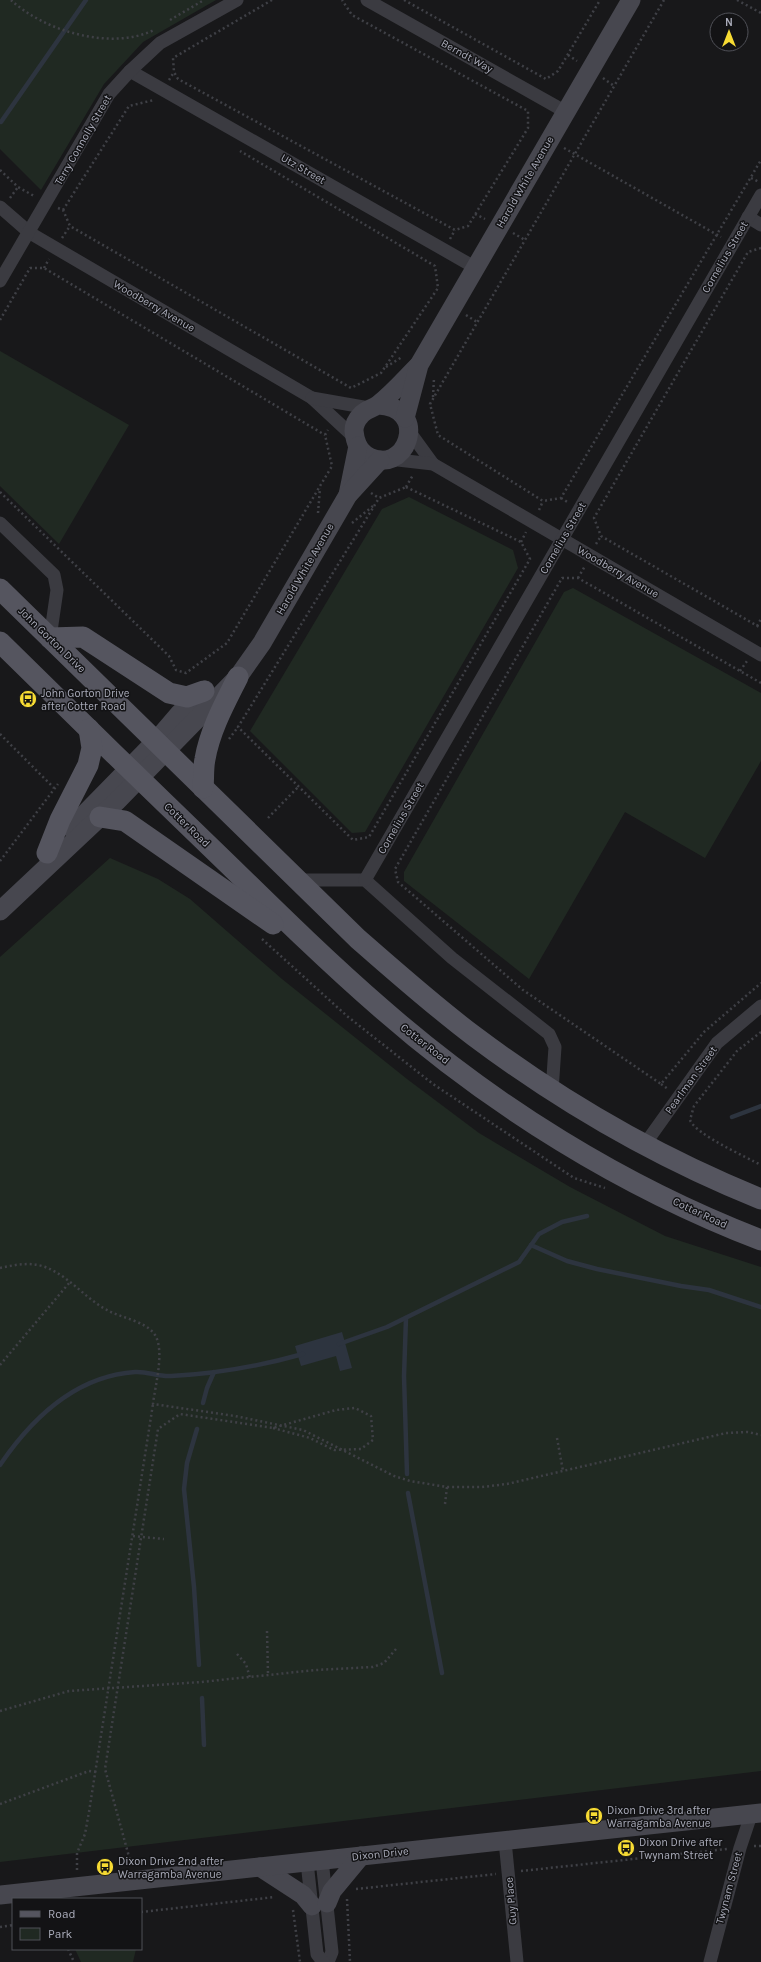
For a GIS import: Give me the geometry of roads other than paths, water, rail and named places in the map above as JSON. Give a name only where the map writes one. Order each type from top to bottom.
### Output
[{"type":"main road","name":"John Gorton Drive","points":[[0,589],[161,746]]},
{"type":"main road","points":[[50,638],[83,637],[169,693],[187,697],[204,692]]},
{"type":"main road","points":[[0,642],[134,773]]},
{"type":"main road","points":[[203,788],[205,760],[210,738],[238,677]]},
{"type":"main road","points":[[47,853],[60,820],[88,765],[92,748],[89,729]]},
{"type":"main road","points":[[161,746],[358,939],[413,987],[473,1035],[552,1091],[645,1144],[695,1170],[761,1199]]},
{"type":"main road","name":"Cotter Road","points":[[134,773],[345,976],[424,1044],[506,1106],[578,1150],[639,1184],[692,1210],[761,1240]]},
{"type":"main road","points":[[100,817],[126,822],[268,919],[347,995],[418,1056],[470,1095],[506,1106]]},
{"type":"street","name":"Terry Connolly Street","points":[[0,281],[30,233],[109,94],[160,42],[237,0]]},
{"type":"street","name":"Berndt Way","points":[[367,0],[566,112]]},
{"type":"street","name":"Harold White Avenue","points":[[373,407],[419,365],[631,0]]},
{"type":"street","name":"Utz Street","points":[[130,71],[476,268]]},
{"type":"street","name":"Cornelius Street","points":[[365,880],[761,195]]},
{"type":"street","name":"Woodberry Avenue","points":[[0,207],[30,233],[312,398],[356,442]]},
{"type":"street","points":[[748,217],[761,224]]},
{"type":"street","name":"Harold White Avenue","points":[[407,424],[419,365]]},
{"type":"street","name":"Woodberry Avenue","points":[[312,398],[373,407]]},
{"type":"street","points":[[373,407],[394,408],[407,424],[408,440],[398,455],[385,459],[371,458],[364,453],[356,442],[354,429],[357,420],[373,407]]},
{"type":"street","name":"Woodberry Avenue","points":[[407,424],[433,464]]},
{"type":"street","name":"Harold White Avenue","points":[[348,495],[356,442]]},
{"type":"street","name":"Harold White Avenue","points":[[161,746],[238,677],[262,643],[348,495],[385,459]]},
{"type":"street","name":"Woodberry Avenue","points":[[385,459],[433,464],[761,655]]},
{"type":"street","points":[[0,523],[54,575],[57,590],[50,638]]},
{"type":"street","name":"Harold White Avenue","points":[[161,746],[180,713],[262,643]]},
{"type":"street","points":[[6,905],[47,853],[134,773],[161,746]]},
{"type":"street","points":[[6,905],[100,817],[134,773]]},
{"type":"street","points":[[299,880],[365,880],[452,958],[549,1034],[555,1046],[552,1091]]},
{"type":"street","name":"Pearlman Street","points":[[645,1144],[717,1043],[761,1006]]},
{"type":"street","name":"Dixon Drive","points":[[0,1895],[756,1814]]},
{"type":"street","name":"Twynam Street","points":[[710,1962],[740,1848],[756,1814]]},
{"type":"street","name":"Guy Place","points":[[505,1841],[517,1962]]},
{"type":"street","points":[[318,1897],[361,1856]]},
{"type":"street","points":[[314,1861],[318,1897],[317,1954],[323,1962]]},
{"type":"street","points":[[260,1867],[318,1897],[332,1952],[328,1962]]},
{"type":"waterway","points":[[1,122],[86,0]]},
{"type":"waterway","points":[[732,1117],[761,1106]]},
{"type":"waterway","points":[[339,1344],[387,1327],[519,1262],[539,1234],[562,1222],[587,1216]]},
{"type":"waterway","points":[[531,1245],[567,1261],[597,1269],[681,1286],[709,1290],[761,1307]]},
{"type":"waterway","points":[[406,1318],[404,1376],[407,1474]]},
{"type":"waterway","points":[[0,1465],[26,1431],[41,1416],[57,1402],[74,1391],[93,1382],[113,1375],[135,1372],[166,1376],[221,1371],[254,1366],[303,1354]]},
{"type":"waterway","points":[[203,1403],[207,1388],[214,1372]]},
{"type":"waterway","points":[[197,1429],[187,1463],[184,1489],[194,1587],[199,1665]]},
{"type":"waterway","points":[[408,1493],[442,1673]]},
{"type":"waterway","points":[[202,1698],[204,1745]]},
{"type":"place","name":"John Gorton Drive after Cotter Road","points":[[28,699]]},
{"type":"place","name":"Dixon Drive 3rd after Warragamba Avenue","points":[[594,1816]]},
{"type":"place","name":"Dixon Drive after Twynam Street","points":[[626,1848]]},
{"type":"place","name":"Dixon Drive 2nd after Warragamba Avenue","points":[[105,1867]]}]
